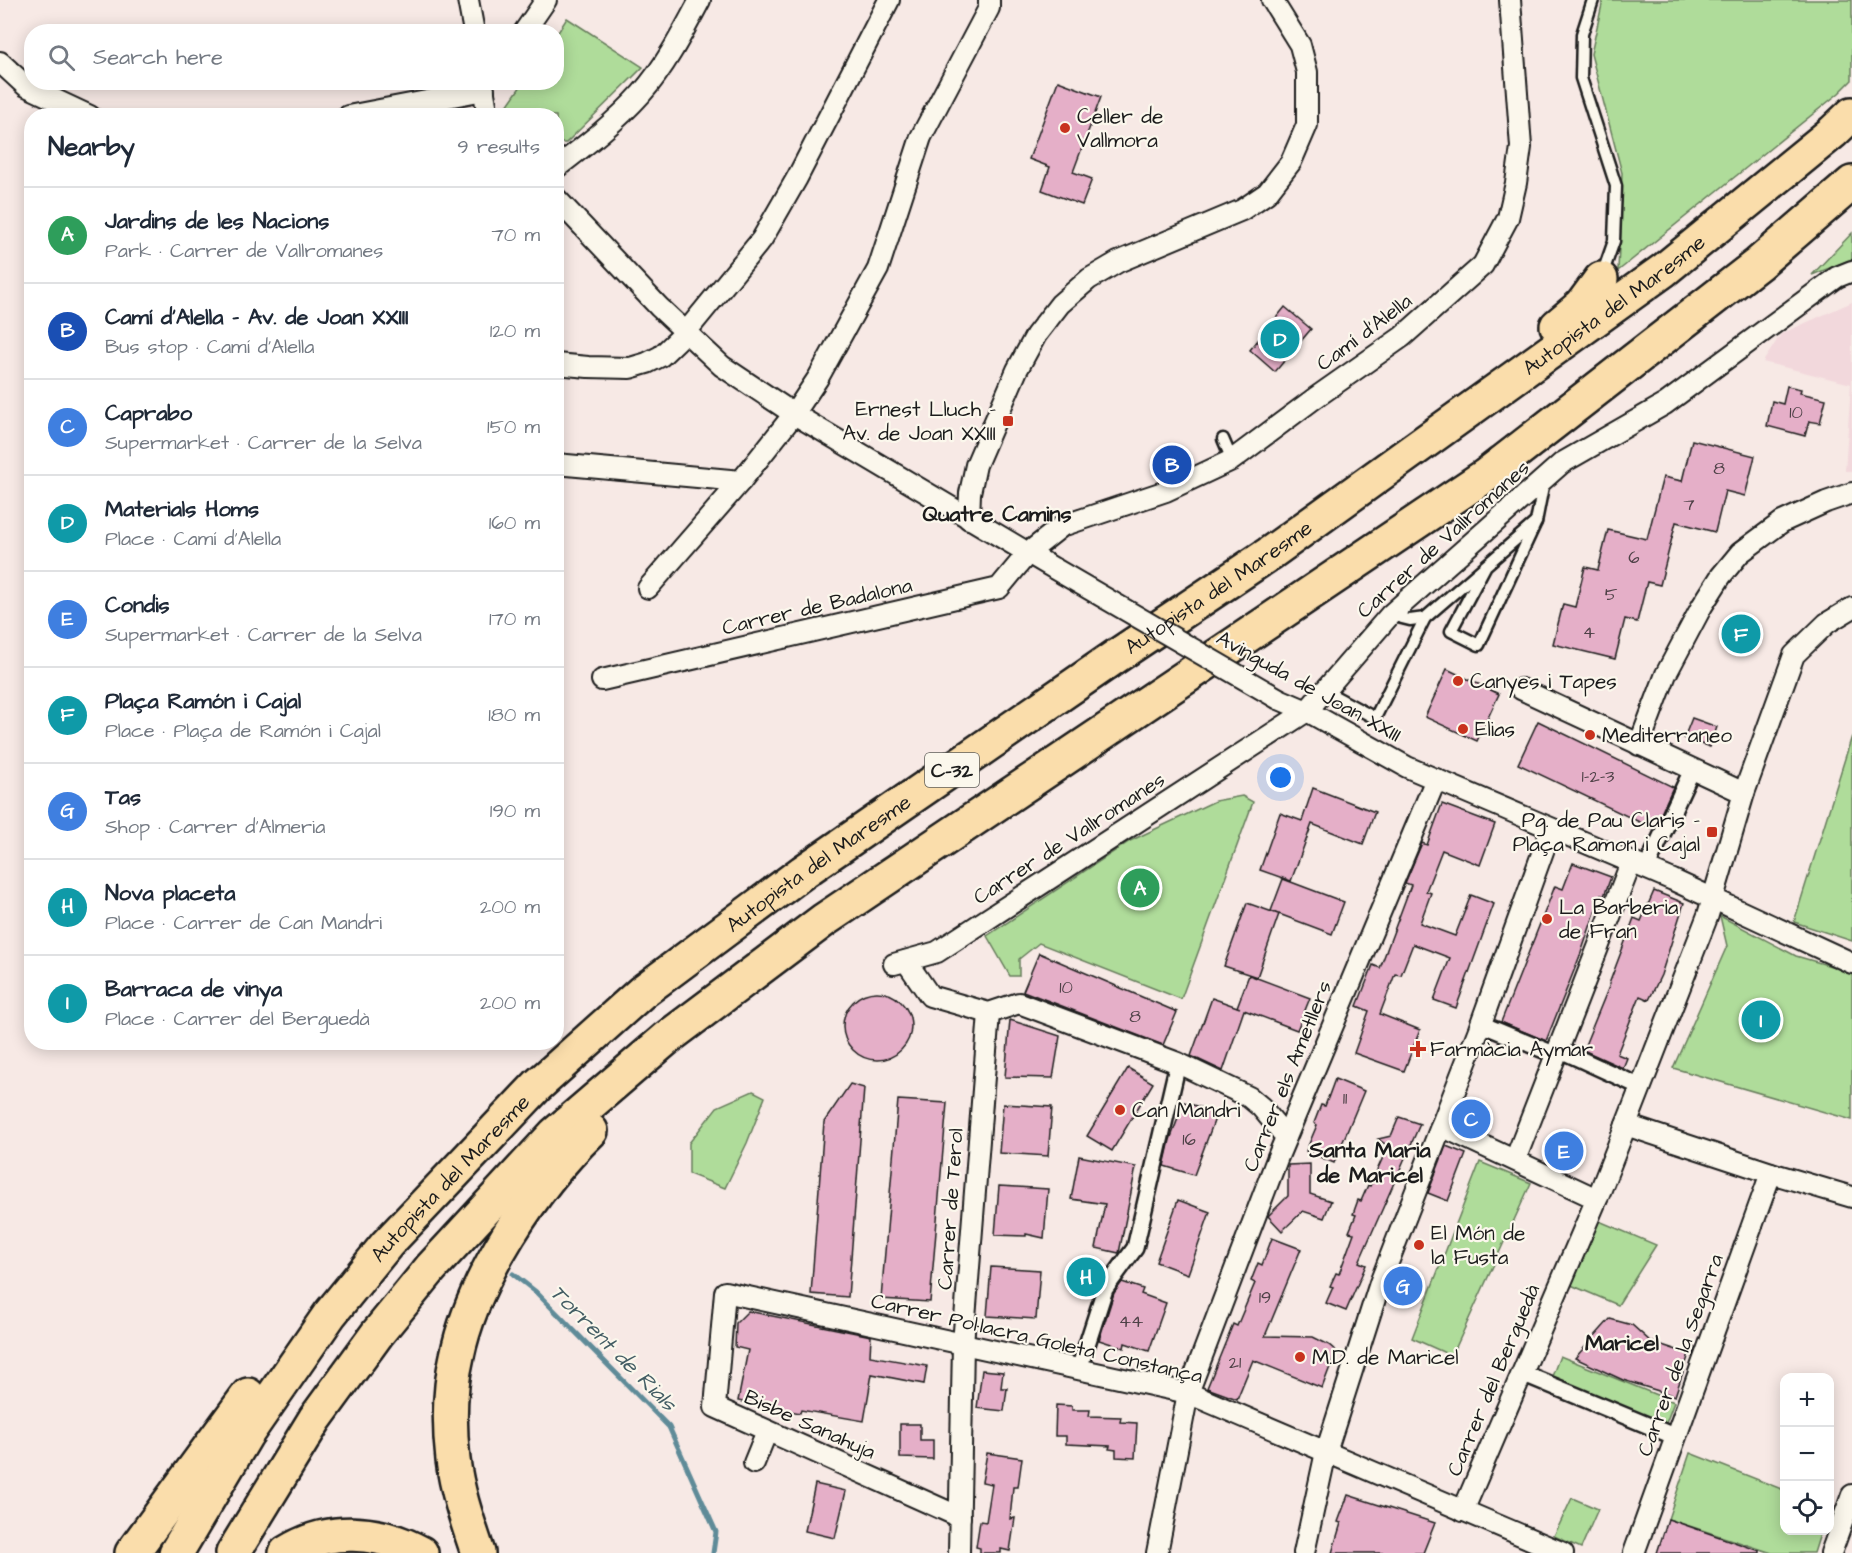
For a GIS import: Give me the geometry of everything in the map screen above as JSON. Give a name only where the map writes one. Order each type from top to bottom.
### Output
[{"type":"highway","name":"Autopista del Maresme","points":[[176,1553],[246,1435],[330,1314],[387,1244],[538,1085],[642,992],[803,872],[1269,554],[1664,270],[1852,114]]},
{"type":"highway","name":"C-32","points":[[232,1553],[315,1419],[377,1334],[431,1268],[555,1134],[667,1038],[824,920],[1485,476],[1758,264],[1852,183]]},
{"type":"highway","points":[[1269,554],[1582,305],[1601,279]]},
{"type":"highway","points":[[478,1553],[456,1482],[450,1409],[456,1356],[470,1311],[498,1255],[534,1196],[567,1154],[652,1074],[667,1038]]},
{"type":"highway","points":[[132,1553],[243,1400],[285,1355],[330,1314]]},
{"type":"highway","points":[[286,1553],[314,1539],[353,1533],[374,1535],[406,1545],[421,1553]]},
{"type":"street","points":[[468,0],[472,24]]},
{"type":"street","points":[[530,24],[546,0]]},
{"type":"street","points":[[564,162],[616,120],[642,93],[664,62],[700,0]]},
{"type":"street","points":[[564,365],[588,368],[630,368],[661,356],[686,332],[762,239],[802,168],[889,0]]},
{"type":"street","points":[[648,588],[741,481],[794,414],[818,378],[878,269],[921,137],[989,8],[989,0]]},
{"type":"street","points":[[969,519],[970,493],[976,465],[1017,370],[1036,335],[1060,304],[1089,279],[1118,262],[1242,210],[1267,193],[1291,162],[1307,125],[1307,72],[1300,45],[1272,0]]},
{"type":"street","name":"Camí d'Alella","points":[[1028,553],[1062,526],[1166,491],[1232,460],[1402,337],[1483,265],[1508,218],[1521,147],[1510,0]]},
{"type":"street","points":[[0,62],[24,84]]},
{"type":"street","points":[[35,90],[73,108]]},
{"type":"street","points":[[383,108],[463,90]]},
{"type":"street","points":[[485,90],[487,108]]},
{"type":"street","name":"Avinguda de Joan XXIII","points":[[564,206],[659,307],[722,366],[794,414],[1055,570],[1279,699],[1307,711],[1407,767],[1639,866],[1852,963]]},
{"type":"street","name":"Carrer de Vallromanes","points":[[989,1012],[930,996],[900,963],[937,952],[1307,711],[1390,615],[1563,463],[1665,404],[1837,277],[1852,271]]},
{"type":"street","points":[[564,465],[741,481]]},
{"type":"street","points":[[1639,745],[1666,674],[1702,606],[1740,553],[1782,522],[1852,493]]},
{"type":"street","name":"Carrer de Badalona","points":[[602,680],[999,588],[1028,553]]},
{"type":"street","name":"Carrer del Berguedà","points":[[1463,1511],[1597,1199],[1714,900],[1744,793],[1794,655],[1827,623],[1852,608]]},
{"type":"street","points":[[1521,689],[1744,793]]},
{"type":"street","points":[[1515,1160],[1557,1052],[1639,866],[1692,770]]},
{"type":"street","name":"Carrer els Ametllers","points":[[1157,1553],[1188,1394],[1286,1137],[1436,779]]},
{"type":"street","points":[[1304,1553],[1326,1452],[1380,1283],[1481,1024],[1551,829]]},
{"type":"street","points":[[989,1012],[1019,1003],[1178,1063],[1249,1097],[1261,1107],[1286,1137]]},
{"type":"street","name":"Carrer de Terol","points":[[959,1553],[963,1344],[989,1012]]},
{"type":"street","points":[[1481,1024],[1641,1087]]},
{"type":"street","points":[[1079,1370],[1105,1289],[1135,1248],[1178,1063]]},
{"type":"street","points":[[1626,1125],[1852,1197]]},
{"type":"street","points":[[1442,1126],[1597,1199]]},
{"type":"street","name":"Carrer de la Segarra","points":[[1634,1553],[1771,1173]]},
{"type":"street","name":"Carrer Pol·lacra Goleta Constança","points":[[725,1292],[1188,1394],[1563,1553]]},
{"type":"street","name":"Bisbe Sanahuja","points":[[725,1292],[715,1407],[960,1517]]},
{"type":"street","points":[[1522,1373],[1676,1437]]},
{"type":"street","points":[[754,1463],[767,1431]]},
{"type":"street","points":[[1831,1553],[1852,1496]]},
{"type":"lane","points":[[1593,0],[1582,34],[1581,78],[1616,186],[1614,241],[1601,279]]},
{"type":"lane","points":[[1223,439],[1232,460]]},
{"type":"lane","points":[[1485,567],[1451,631],[1479,645],[1536,522],[1544,479]]},
{"type":"lane","points":[[1325,691],[1375,718],[1425,618],[1536,522]]},
{"type":"lane","points":[[1390,615],[1410,620],[1425,618]]},
{"type":"shaded area","points":[[1852,302],[1852,471],[1845,471],[1851,384],[1763,362],[1781,334]]},
{"type":"green space","points":[[1603,0],[1852,0],[1852,80],[1839,93],[1618,271],[1622,173],[1591,54]]},
{"type":"green space","points":[[567,18],[643,67],[566,143],[564,143],[564,108],[508,108],[507,106],[518,90],[564,90],[563,24]]},
{"type":"green space","points":[[1852,233],[1852,259],[1812,275]]},
{"type":"green space","points":[[1852,736],[1852,941],[1794,922]]},
{"type":"green space","points":[[1242,796],[1253,802],[1181,999],[1039,943],[1019,959],[1019,976],[1010,976],[987,936],[1130,841],[1215,801]]},
{"type":"green space","points":[[1720,916],[1796,956],[1852,972],[1852,1120],[1673,1068],[1727,946]]},
{"type":"green space","points":[[753,1091],[765,1097],[747,1143],[725,1188],[689,1174],[689,1143],[717,1107]]},
{"type":"green space","points":[[1480,1162],[1531,1183],[1452,1356],[1412,1338]]},
{"type":"green space","points":[[1592,1218],[1656,1245],[1618,1305],[1564,1282]]},
{"type":"green space","points":[[1560,1356],[1674,1402],[1663,1431],[1549,1384]]},
{"type":"green space","points":[[1690,1453],[1780,1488],[1780,1535],[1820,1535],[1814,1553],[1772,1553],[1668,1519]]},
{"type":"green space","points":[[1572,1498],[1598,1509],[1581,1548],[1554,1536]]},
{"type":"building","name":"Celler de Vallmora","points":[[1058,81],[1101,97],[1073,172],[1092,179],[1082,205],[1042,190],[1050,167],[1029,159]]},
{"type":"building","points":[[1285,307],[1311,329],[1275,372],[1250,350]]},
{"type":"building","points":[[1787,386],[1801,389],[1800,393],[1826,399],[1820,423],[1809,421],[1805,436],[1767,426],[1772,401],[1783,404]]},
{"type":"building","points":[[1692,440],[1755,456],[1745,496],[1725,491],[1715,532],[1676,522],[1660,585],[1647,582],[1637,622],[1625,619],[1615,659],[1553,644],[1563,604],[1575,607],[1585,567],[1598,570],[1608,530],[1647,539],[1663,477],[1682,481]]},
{"type":"building","points":[[1447,669],[1499,694],[1477,741],[1425,717]]},
{"type":"building","points":[[1692,718],[1717,727],[1710,747],[1684,738]]},
{"type":"building","points":[[1538,721],[1673,787],[1654,829],[1518,764]]},
{"type":"building","points":[[1313,788],[1375,812],[1363,844],[1312,824],[1291,881],[1260,870],[1280,813],[1302,821]]},
{"type":"building","points":[[1442,804],[1495,824],[1480,865],[1442,850],[1426,891],[1431,893],[1420,923],[1455,936],[1471,895],[1494,904],[1456,1008],[1434,1000],[1450,958],[1413,944],[1401,975],[1395,974],[1380,1014],[1420,1030],[1404,1071],[1354,1053],[1369,1011],[1357,1006],[1373,965],[1380,968],[1411,885],[1405,883],[1422,843],[1427,845]]},
{"type":"building","points":[[1573,863],[1611,877],[1604,896],[1601,895],[1546,1041],[1501,1022],[1555,886],[1563,889]]},
{"type":"building","points":[[1283,879],[1344,902],[1332,934],[1279,914],[1257,977],[1224,966],[1247,903],[1278,914],[1271,911]]},
{"type":"building","points":[[1654,891],[1684,903],[1661,975],[1649,1000],[1640,996],[1617,1054],[1627,1058],[1623,1068],[1583,1050],[1634,918],[1641,921]]},
{"type":"building","points":[[1039,953],[1177,1012],[1163,1045],[1023,991]]},
{"type":"building","points":[[1249,975],[1310,998],[1297,1030],[1244,1010],[1223,1071],[1191,1056],[1212,998],[1237,1007]]},
{"type":"building","points":[[870,992],[884,992],[896,997],[906,1007],[911,1026],[906,1045],[896,1055],[884,1060],[870,1060],[858,1055],[848,1045],[843,1033],[843,1019],[848,1007],[858,997]]},
{"type":"building","points":[[1010,1020],[1060,1036],[1053,1078],[1005,1077]]},
{"type":"building","name":"Can Mandri","points":[[1128,1068],[1153,1083],[1112,1151],[1087,1136]]},
{"type":"building","points":[[1335,1079],[1364,1091],[1334,1163],[1306,1151],[1317,1125],[1314,1123],[1321,1105],[1325,1106]]},
{"type":"building","points":[[850,1084],[864,1088],[848,1297],[811,1294],[824,1122]]},
{"type":"building","points":[[898,1100],[947,1103],[930,1302],[881,1299]]},
{"type":"building","points":[[1184,1102],[1217,1113],[1194,1175],[1164,1166],[1170,1140]]},
{"type":"building","points":[[1003,1104],[1052,1107],[1048,1156],[999,1153]]},
{"type":"building","points":[[1399,1117],[1420,1124],[1359,1262],[1366,1265],[1346,1311],[1326,1303],[1333,1287],[1330,1286],[1336,1273],[1339,1274],[1354,1233],[1349,1232],[1356,1215],[1353,1214],[1358,1200],[1361,1201],[1368,1185],[1370,1186],[1388,1146],[1378,1139],[1391,1136]]},
{"type":"building","points":[[1446,1146],[1466,1154],[1448,1201],[1428,1193]]},
{"type":"building","points":[[1079,1156],[1136,1167],[1119,1253],[1096,1248],[1105,1204],[1071,1199]]},
{"type":"building","points":[[1310,1164],[1310,1194],[1331,1201],[1324,1218],[1303,1211],[1282,1231],[1268,1216],[1288,1196],[1288,1165]]},
{"type":"building","points":[[999,1186],[1048,1189],[1044,1238],[1026,1234],[1026,1236],[995,1235]]},
{"type":"building","points":[[1178,1200],[1210,1212],[1188,1274],[1156,1262]]},
{"type":"building","points":[[1272,1238],[1301,1249],[1265,1336],[1313,1337],[1336,1351],[1322,1388],[1253,1360],[1237,1399],[1207,1388],[1233,1324],[1237,1326],[1255,1283],[1251,1281],[1258,1263],[1262,1265]]},
{"type":"building","points":[[991,1267],[1040,1270],[1036,1319],[987,1316]]},
{"type":"building","points":[[1122,1282],[1143,1289],[1141,1294],[1166,1303],[1149,1351],[1125,1343],[1124,1348],[1099,1340],[1114,1293]]},
{"type":"building","points":[[748,1311],[871,1336],[870,1356],[927,1366],[924,1384],[872,1374],[864,1421],[801,1410],[800,1413],[738,1401],[748,1350],[735,1347],[736,1323]]},
{"type":"building","points":[[1610,1319],[1632,1325],[1650,1341],[1689,1354],[1675,1396],[1623,1380],[1575,1358]]},
{"type":"building","points":[[982,1370],[1003,1372],[1001,1388],[1007,1388],[1004,1411],[977,1408]]},
{"type":"building","points":[[1056,1405],[1072,1406],[1072,1410],[1090,1410],[1089,1416],[1121,1417],[1120,1422],[1137,1423],[1135,1458],[1116,1457],[1116,1450],[1109,1449],[1110,1446],[1066,1444],[1066,1436],[1055,1436]]},
{"type":"building","points":[[900,1424],[920,1424],[920,1440],[933,1440],[933,1459],[900,1458]]},
{"type":"building","points":[[987,1453],[1022,1458],[1018,1487],[1013,1487],[1010,1519],[1015,1518],[1010,1551],[1001,1549],[1001,1553],[980,1553],[980,1548],[976,1547],[980,1521],[986,1522],[992,1484],[982,1482]]},
{"type":"building","points":[[815,1484],[846,1491],[835,1538],[805,1531]]},
{"type":"building","points":[[1348,1495],[1435,1523],[1423,1553],[1332,1553],[1341,1523],[1338,1522]]},
{"type":"building","points":[[1668,1519],[1760,1551],[1760,1553],[1657,1553]]},
{"type":"waterway","name":"Torrent de Rials","points":[[513,1274],[536,1292],[669,1427],[716,1532],[713,1553]]},
{"type":"place","name":"Celler de Vallmora","points":[[1065,128]]},
{"type":"place","name":"Materials Homs","points":[[1280,339]]},
{"type":"place","name":"Ernest Lluch - Av. de Joan XXIII","points":[[1008,421]]},
{"type":"place","name":"Camí d'Alella - Av. de Joan XXIII","points":[[1172,465]]},
{"type":"place","name":"Plaça Ramón i Cajal","points":[[1741,634]]},
{"type":"place","name":"Canyes i Tapes","points":[[1458,681]]},
{"type":"place","name":"Elias","points":[[1463,729]]},
{"type":"place","name":"Mediterraneo","points":[[1590,735]]},
{"type":"place","name":"Pg. de Pau Claris - Plaça Ramon i Cajal","points":[[1712,832]]},
{"type":"place","name":"Jardins de les Nacions","points":[[1140,888]]},
{"type":"place","name":"La Barberia de Fran","points":[[1547,919]]},
{"type":"place","name":"Barraca de vinya","points":[[1761,1020]]},
{"type":"place","name":"Farmàcia Aymar","points":[[1418,1049]]},
{"type":"place","name":"Can Mandri","points":[[1120,1110]]},
{"type":"place","name":"Caprabo","points":[[1471,1119]]},
{"type":"place","name":"Condis","points":[[1564,1151]]},
{"type":"place","name":"El Món de la Fusta","points":[[1419,1245]]},
{"type":"place","name":"Nova placeta","points":[[1086,1277]]},
{"type":"place","name":"Tas","points":[[1403,1286]]},
{"type":"place","name":"M.D. de Maricel","points":[[1300,1357]]},
{"type":"district","name":"Quatre Camins","points":[[997,513]]},
{"type":"district","name":"Santa Maria de Maricel","points":[[1370,1162]]},
{"type":"district","name":"Maricel","points":[[1622,1342]]}]
